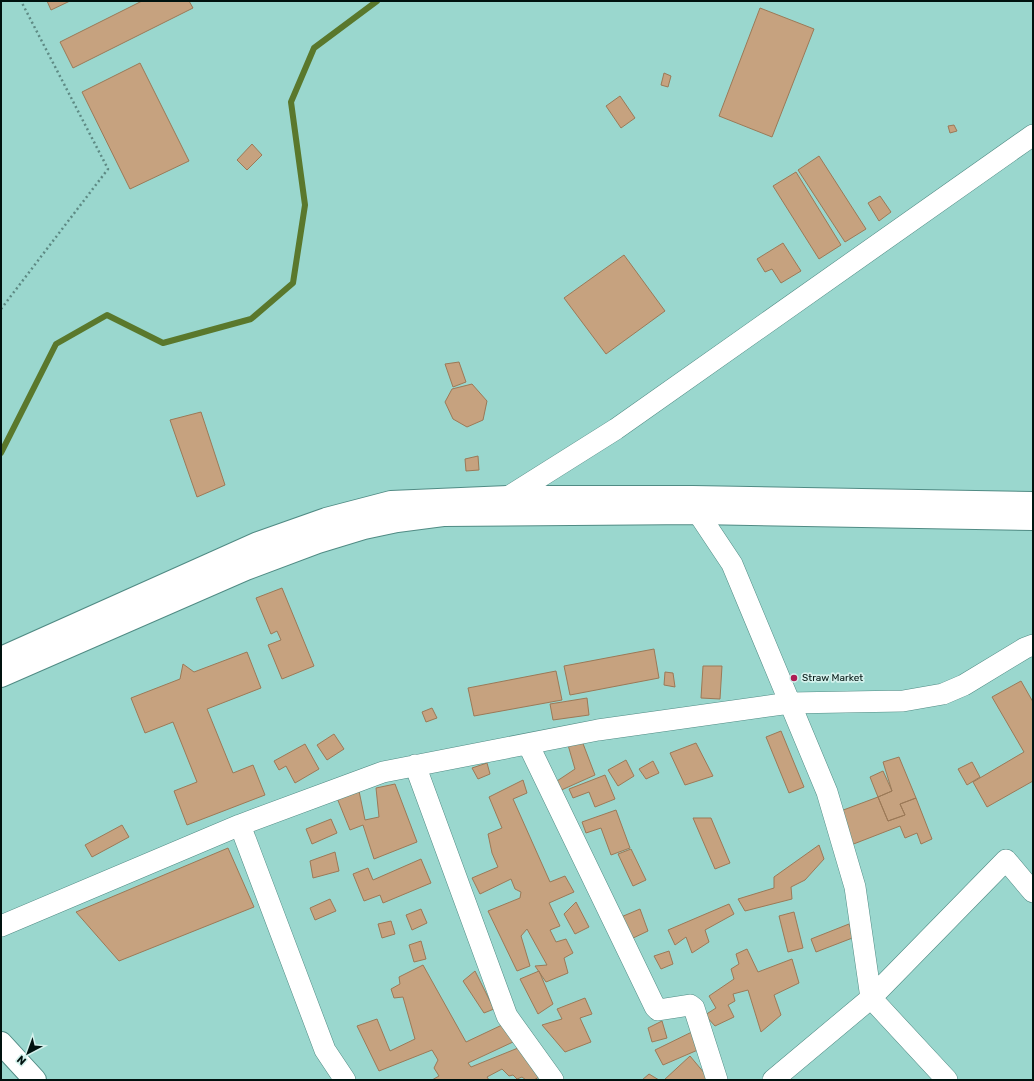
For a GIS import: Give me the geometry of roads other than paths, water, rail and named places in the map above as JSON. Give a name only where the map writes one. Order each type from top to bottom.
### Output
[{"type":"street","points":[[508,497],[616,429],[1033,135]]},
{"type":"street","points":[[1,676],[163,595],[258,543],[326,519],[391,502],[508,497],[1033,520]]},
{"type":"street","points":[[1,658],[163,595],[246,569],[300,548],[364,528],[397,521],[443,515],[696,505],[1033,502]]},
{"type":"street","points":[[696,505],[732,564],[827,792],[855,887],[871,998],[947,1080]]},
{"type":"street","points":[[1,926],[240,825],[383,772],[598,730],[790,703],[903,701],[942,694],[964,685],[1025,648],[1033,645]]},
{"type":"street","points":[[528,744],[654,1007],[658,1010],[690,1005],[694,1008],[717,1080]]},
{"type":"street","points":[[415,766],[507,1016],[553,1080]]},
{"type":"street","points":[[240,825],[325,1050],[345,1080]]},
{"type":"street","points":[[774,1080],[871,998],[1006,860],[1033,892]]},
{"type":"street","points":[[1,1043],[35,1080]]},
{"type":"waterway","points":[[1,453],[56,344],[107,315],[163,343],[251,319],[293,283],[305,205],[291,102],[314,48],[377,1]]},
{"type":"place","name":"Straw Market","points":[[794,678]]}]
